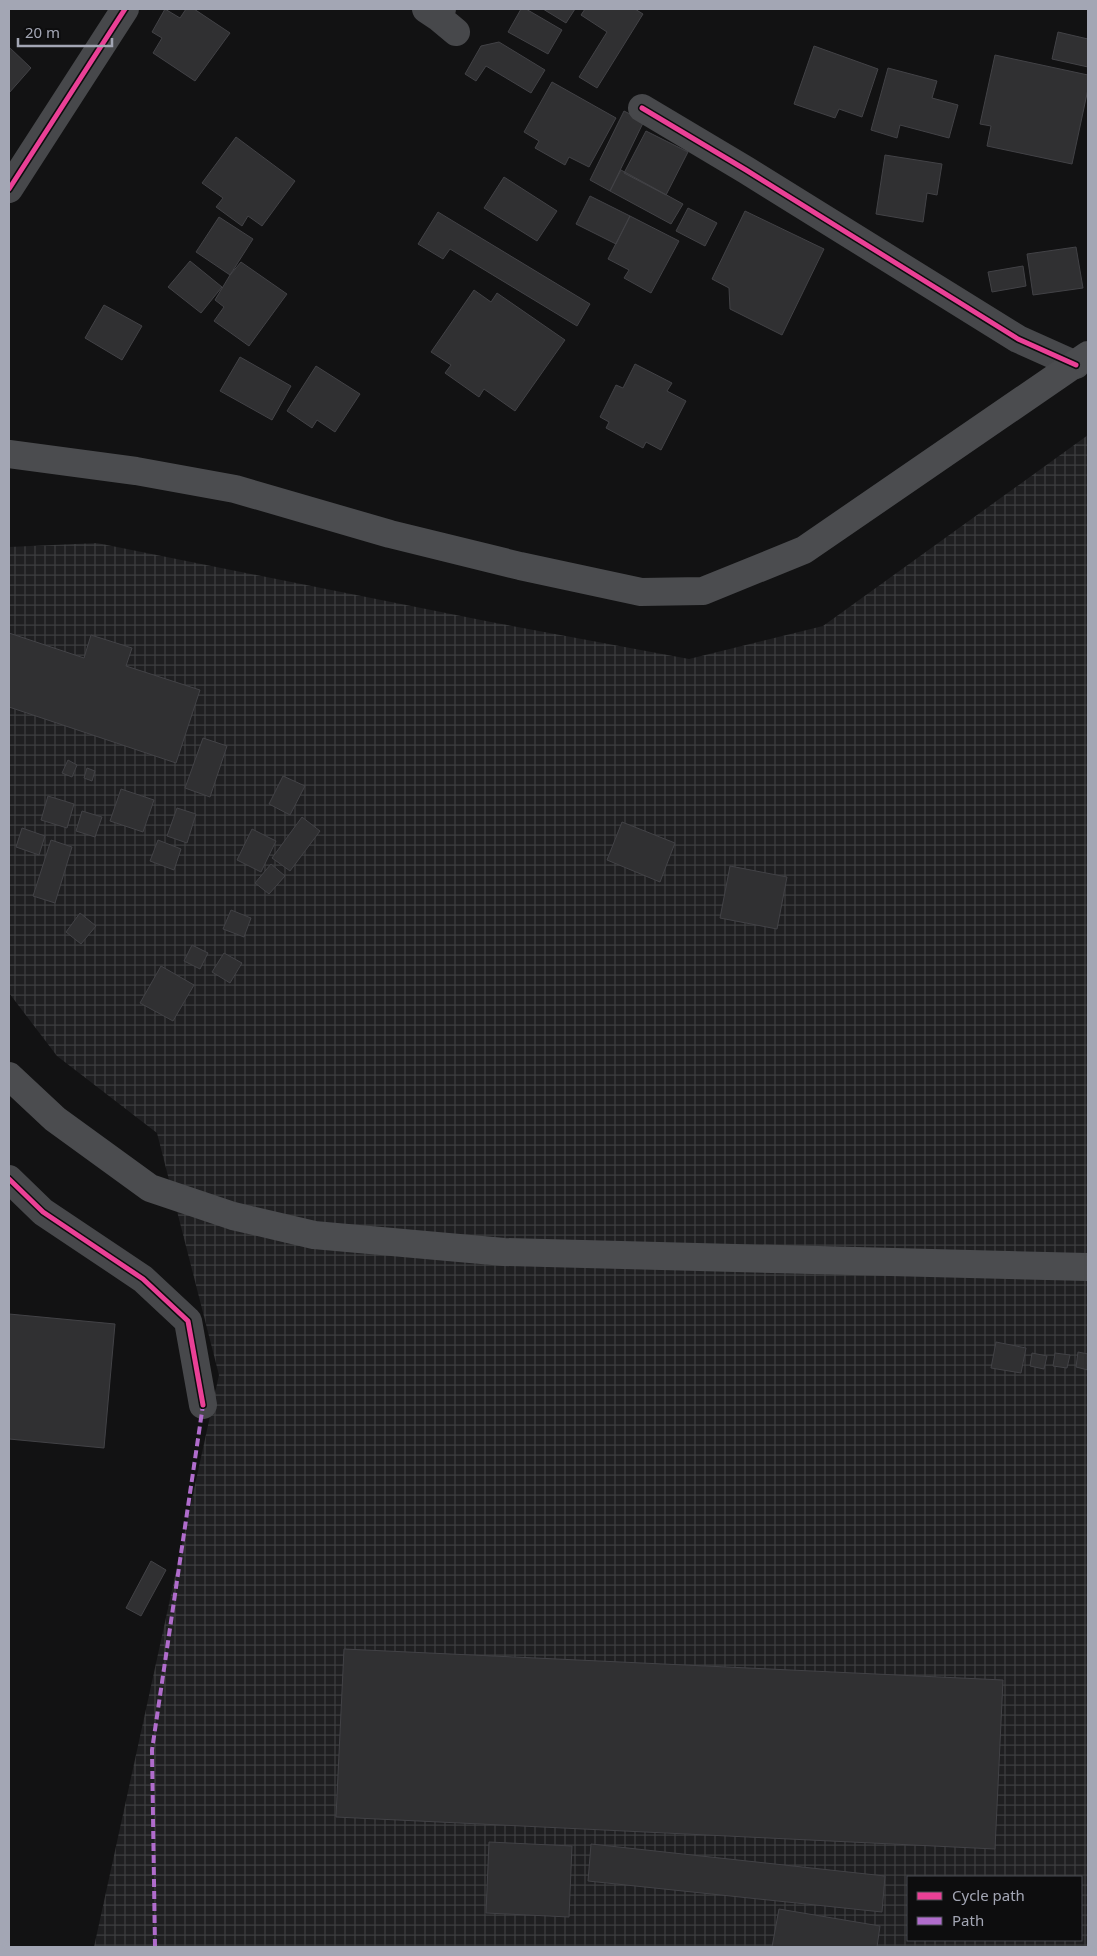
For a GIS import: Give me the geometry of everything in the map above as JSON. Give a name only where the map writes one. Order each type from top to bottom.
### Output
[{"type":"main road","points":[[9,454],[136,471],[235,489],[390,534],[520,566],[641,592],[703,591],[804,550],[1022,399],[1082,360]]},
{"type":"main road","points":[[9,1076],[55,1119],[150,1188],[232,1216],[314,1235],[504,1252],[1088,1267]]},
{"type":"street","points":[[9,190],[125,9]]},
{"type":"street","points":[[642,108],[746,170],[1018,339],[1082,360]]},
{"type":"street","points":[[9,1179],[43,1212],[143,1279],[188,1321],[203,1405]]},
{"type":"shaded area","points":[[1088,435],[1088,1947],[94,1947],[219,1375],[157,1133],[57,1056],[9,993],[9,547],[97,543],[491,622],[689,659],[823,626]]},
{"type":"building","points":[[165,9],[180,18],[186,9],[194,9],[230,33],[195,81],[153,53],[162,38],[152,32]]},
{"type":"building","points":[[521,9],[526,9],[562,30],[548,54],[508,32]]},
{"type":"building","points":[[543,9],[575,9],[566,23]]},
{"type":"building","points":[[585,9],[635,9],[643,14],[597,88],[579,77],[607,32],[581,15]]},
{"type":"building","points":[[1058,32],[1088,39],[1088,67],[1052,59]]},
{"type":"building","points":[[499,42],[545,70],[531,93],[486,66],[476,81],[465,74],[481,46]]},
{"type":"building","points":[[814,46],[878,69],[862,117],[839,109],[835,118],[794,104]]},
{"type":"building","points":[[9,47],[31,68],[9,93]]},
{"type":"building","points":[[995,55],[1088,75],[1088,89],[1072,164],[987,146],[991,126],[980,124]]},
{"type":"building","points":[[888,68],[937,81],[932,98],[958,105],[949,138],[900,125],[897,138],[871,130]]},
{"type":"building","points":[[552,82],[616,118],[589,167],[569,157],[565,165],[535,148],[539,141],[524,132]]},
{"type":"building","points":[[624,111],[644,121],[610,191],[590,180]]},
{"type":"building","points":[[646,131],[688,152],[666,195],[624,173]]},
{"type":"building","points":[[236,137],[295,181],[262,226],[248,216],[242,226],[216,207],[223,198],[202,183]]},
{"type":"building","points":[[885,155],[942,164],[937,195],[927,193],[923,222],[876,214]]},
{"type":"building","points":[[621,170],[683,204],[671,224],[610,191]]},
{"type":"building","points":[[504,177],[557,211],[537,241],[484,208]]},
{"type":"building","points":[[590,196],[630,216],[616,244],[576,224]]},
{"type":"building","points":[[688,208],[717,223],[705,246],[676,231]]},
{"type":"building","points":[[745,211],[824,249],[782,335],[730,309],[729,288],[712,279]]},
{"type":"building","points":[[438,212],[590,304],[577,326],[450,249],[443,259],[418,244]]},
{"type":"building","points":[[630,216],[679,241],[651,293],[624,278],[629,270],[608,259]]},
{"type":"building","points":[[219,217],[253,239],[230,275],[196,252]]},
{"type":"building","points":[[1076,247],[1083,288],[1033,295],[1027,254]]},
{"type":"building","points":[[190,261],[222,287],[201,313],[168,287]]},
{"type":"building","points":[[241,262],[287,294],[249,346],[214,321],[224,307],[215,300],[230,275]]},
{"type":"building","points":[[1023,266],[1026,286],[992,292],[988,272]]},
{"type":"building","points":[[474,290],[491,302],[497,293],[565,340],[515,411],[484,389],[479,397],[445,373],[451,365],[431,352]]},
{"type":"building","points":[[104,305],[142,326],[122,360],[85,338]]},
{"type":"building","points":[[240,357],[291,386],[272,420],[220,391]]},
{"type":"building","points":[[635,364],[672,383],[667,391],[686,401],[661,450],[646,442],[643,448],[606,428],[609,422],[600,417],[616,385],[623,388]]},
{"type":"building","points":[[316,366],[360,394],[335,432],[317,420],[312,428],[287,411]]},
{"type":"building","points":[[9,633],[84,658],[91,635],[132,648],[126,666],[200,690],[176,763],[9,707]]},
{"type":"building","points":[[203,738],[227,746],[210,797],[185,788]]},
{"type":"building","points":[[68,760],[77,765],[72,777],[62,773]]},
{"type":"building","points":[[87,768],[95,771],[92,781],[84,778]]},
{"type":"building","points":[[283,776],[305,786],[290,815],[269,804]]},
{"type":"building","points":[[121,789],[154,800],[143,832],[110,821]]},
{"type":"building","points":[[48,796],[74,804],[67,828],[41,820]]},
{"type":"building","points":[[177,808],[196,814],[187,843],[167,836]]},
{"type":"building","points":[[82,811],[102,817],[95,837],[76,831]]},
{"type":"building","points":[[302,817],[320,831],[290,871],[272,858]]},
{"type":"building","points":[[622,822],[675,843],[660,882],[607,860]]},
{"type":"building","points":[[22,828],[45,836],[39,855],[16,847]]},
{"type":"building","points":[[252,829],[276,841],[261,872],[237,860]]},
{"type":"building","points":[[51,840],[72,847],[55,903],[33,896]]},
{"type":"building","points":[[158,840],[181,849],[174,870],[150,861]]},
{"type":"building","points":[[271,864],[285,876],[269,894],[255,883]]},
{"type":"building","points":[[730,866],[787,877],[777,929],[720,918]]},
{"type":"building","points":[[231,910],[251,918],[244,937],[223,929]]},
{"type":"building","points":[[80,913],[96,926],[81,944],[66,932]]},
{"type":"building","points":[[192,945],[208,953],[200,969],[184,961]]},
{"type":"building","points":[[224,953],[242,963],[230,983],[212,972]]},
{"type":"building","points":[[161,966],[194,985],[173,1021],[140,1003]]},
{"type":"building","points":[[9,1314],[115,1324],[104,1448],[9,1439]]},
{"type":"building","points":[[996,1342],[1026,1348],[1021,1373],[991,1368]]},
{"type":"building","points":[[1078,1352],[1088,1354],[1088,1370],[1076,1367]]},
{"type":"building","points":[[1032,1353],[1047,1356],[1044,1369],[1030,1366]]},
{"type":"building","points":[[1055,1353],[1070,1355],[1067,1368],[1053,1366]]},
{"type":"building","points":[[151,1561],[166,1570],[141,1616],[126,1608]]},
{"type":"building","points":[[344,1649],[1003,1680],[995,1849],[336,1817]]},
{"type":"building","points":[[489,1842],[572,1846],[569,1917],[486,1913]]},
{"type":"building","points":[[591,1844],[885,1876],[882,1912],[588,1881]]},
{"type":"building","points":[[779,1909],[880,1926],[877,1947],[772,1947]]},
{"type":"marked path","points":[[155,1947],[152,1750],[203,1405]]},
{"type":"cycle path","points":[[9,189],[125,9]]},
{"type":"cycle path","points":[[642,108],[746,170],[1018,339],[1076,365]]},
{"type":"cycle path","points":[[9,1179],[43,1212],[143,1279],[188,1321],[203,1405]]}]
